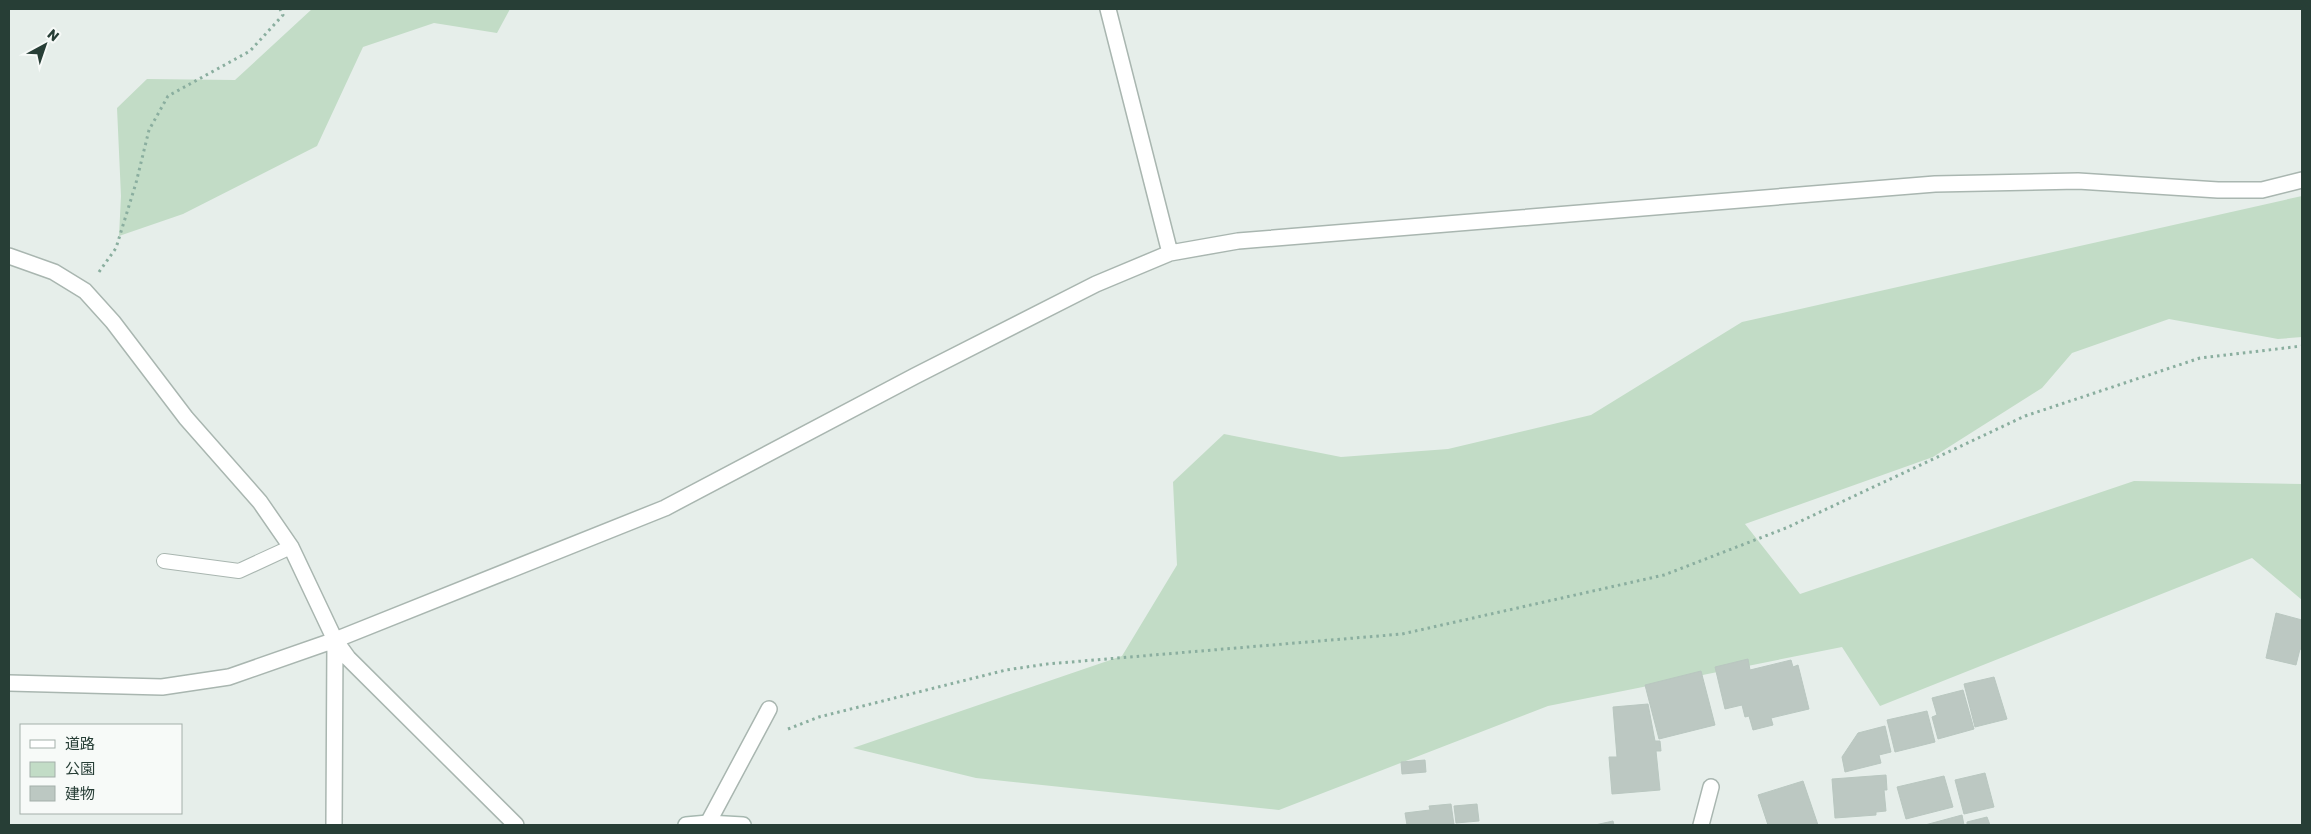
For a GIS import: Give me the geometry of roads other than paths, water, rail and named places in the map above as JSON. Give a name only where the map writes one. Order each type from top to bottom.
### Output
[{"type":"street","points":[[1108,9],[1170,254]]},
{"type":"street","points":[[9,683],[162,687],[229,677],[335,640],[665,508],[915,376],[1096,284],[1170,254],[1238,241],[1934,184],[2078,181],[2218,190],[2262,190],[2302,180]]},
{"type":"street","points":[[9,256],[54,272],[86,291],[113,322],[186,418],[260,502],[291,547],[335,640],[348,658],[516,825]]},
{"type":"street","points":[[334,825],[335,640]]},
{"type":"street","points":[[708,823],[769,709]]},
{"type":"street","points":[[1701,825],[1711,787]]},
{"type":"street","points":[[686,825],[708,823],[743,825]]},
{"type":"lane","points":[[164,561],[239,571],[291,547]]}]
